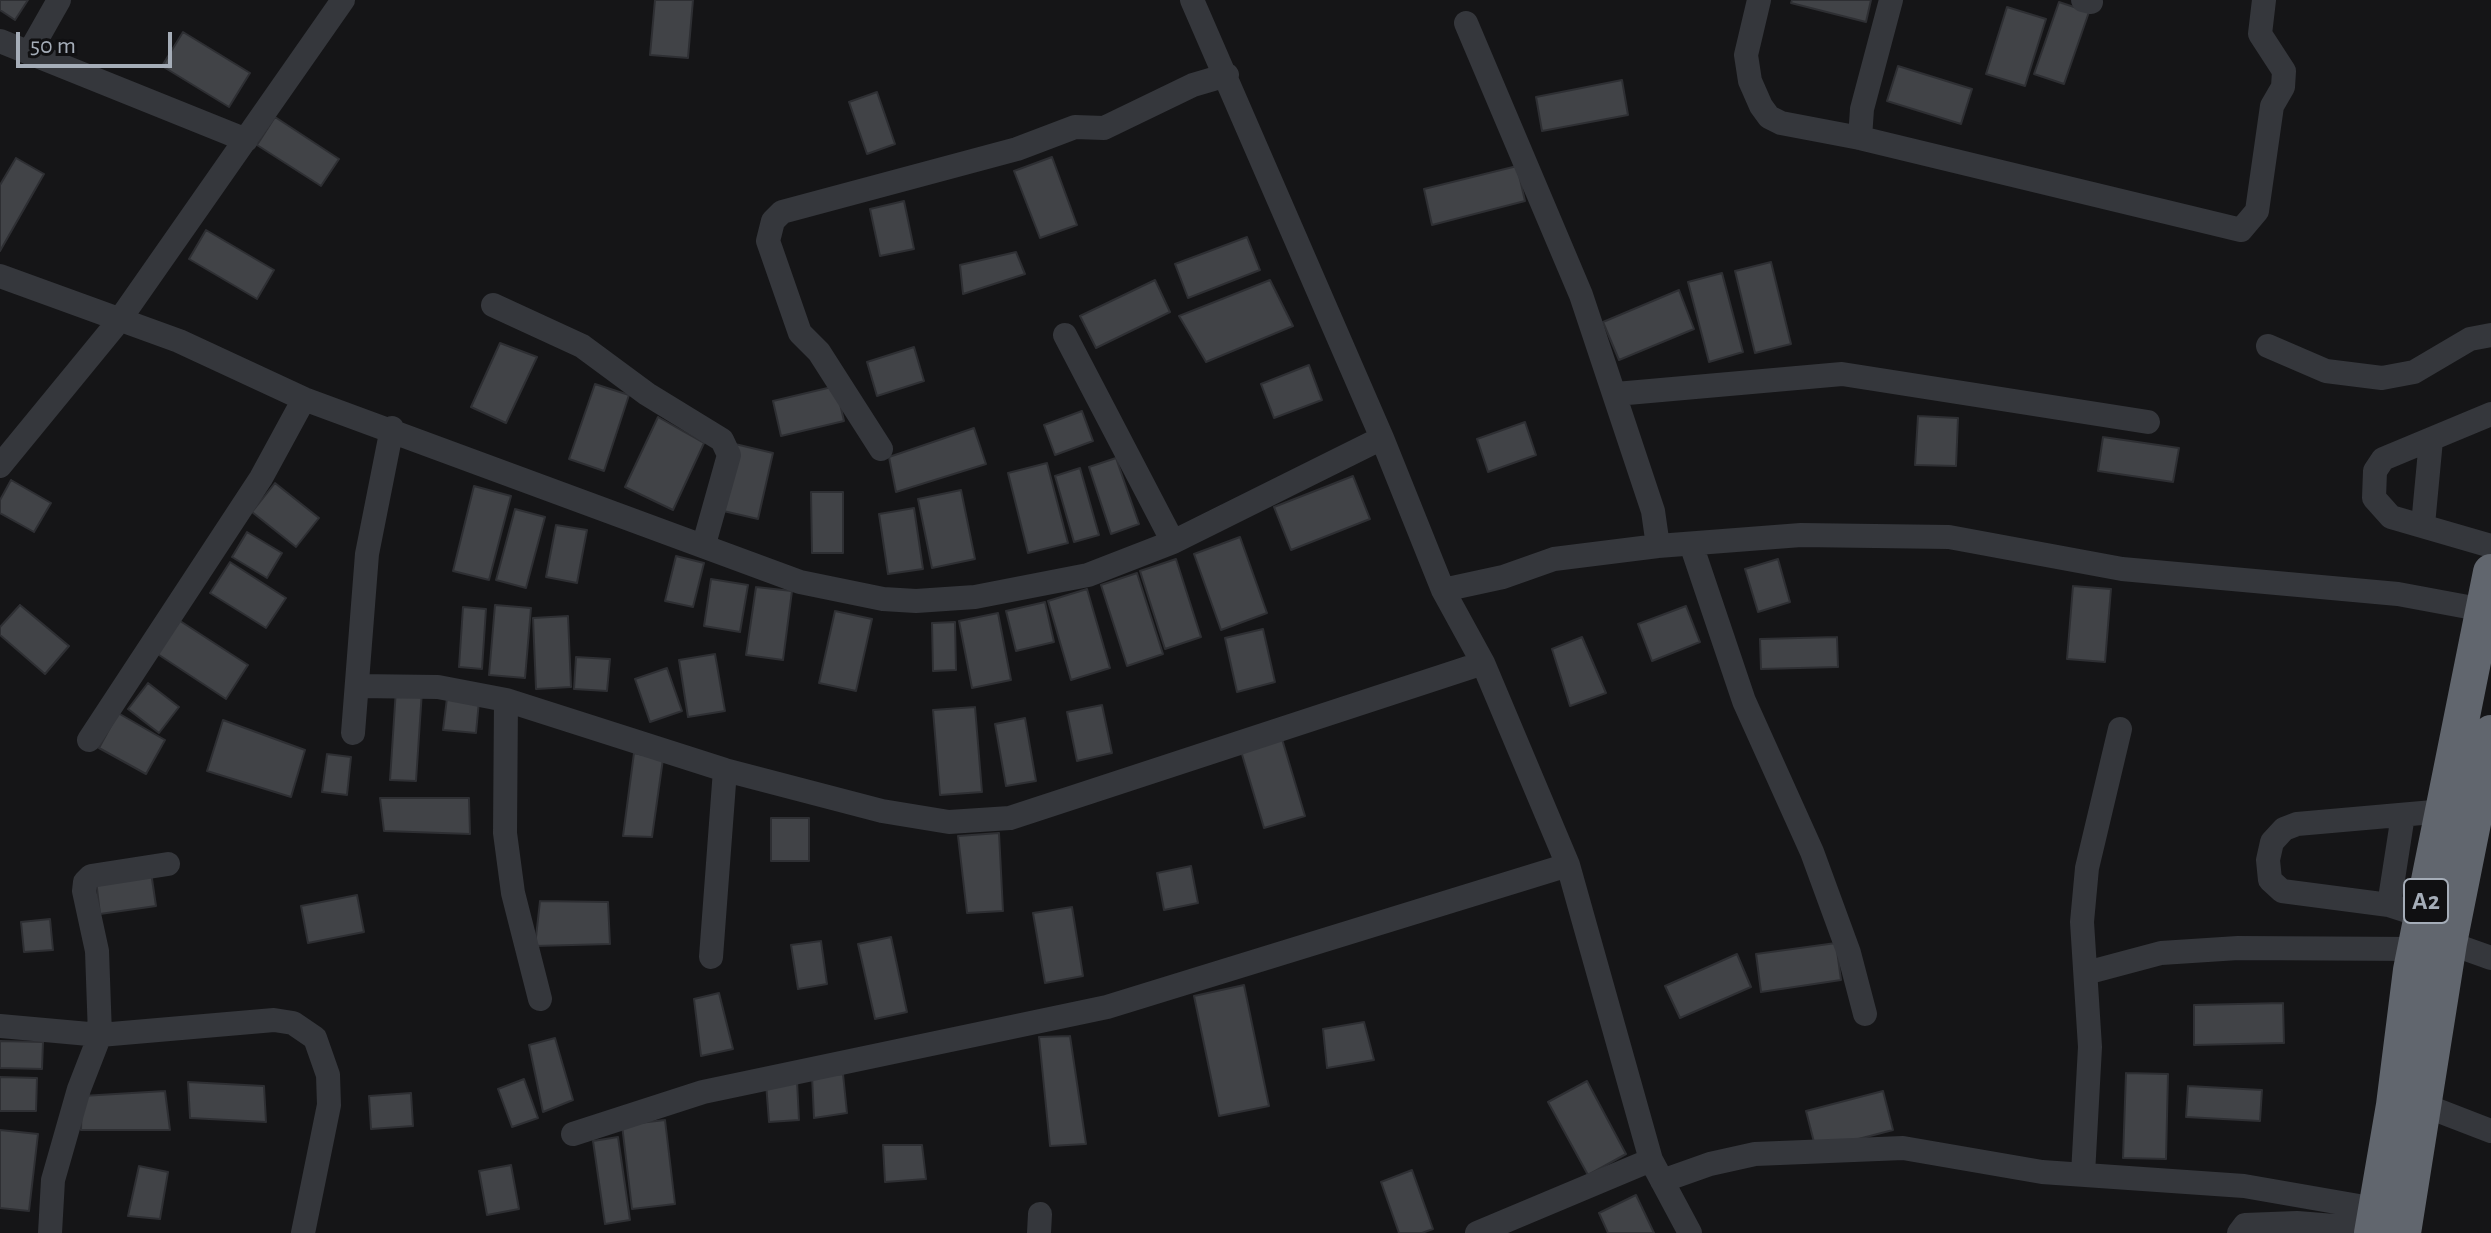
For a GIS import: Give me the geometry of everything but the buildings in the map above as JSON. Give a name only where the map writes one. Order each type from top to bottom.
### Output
[{"type":"highway","name":"A2","points":[[2470,811],[2484,610],[2491,572]]},
{"type":"highway","name":"A2","points":[[2381,1226],[2429,936],[2470,811],[2491,733]]},
{"type":"highway","name":"A2","points":[[2381,1226],[2426,1106],[2429,936]]},
{"type":"street","points":[[29,53],[59,0]]},
{"type":"street","points":[[0,466],[118,322],[246,140],[311,41],[343,0]]},
{"type":"street","points":[[1192,0],[1382,438],[1443,590],[1483,663],[1568,865],[1657,1171],[1690,1233]]},
{"type":"street","points":[[1759,0],[1746,55],[1750,81],[1769,117],[1781,123],[1832,136],[1860,138],[2241,230],[2257,211],[2272,106],[2283,87],[2284,71],[2260,34],[2264,0]]},
{"type":"street","points":[[1860,138],[1862,109],[1891,0]]},
{"type":"street","points":[[1466,23],[1581,295],[1653,511],[1658,546]]},
{"type":"street","points":[[0,41],[246,140]]},
{"type":"street","points":[[881,449],[819,352],[800,333],[768,241],[773,221],[782,212],[1017,149],[1075,127],[1104,128],[1193,85],[1227,75]]},
{"type":"street","points":[[0,276],[118,322],[179,341],[304,399],[392,428],[800,582],[883,599],[916,601],[975,597],[1088,575],[1173,542],[1382,438]]},
{"type":"street","points":[[493,305],[582,346],[647,394],[722,440],[729,455],[704,544]]},
{"type":"street","points":[[1065,335],[1173,542]]},
{"type":"street","points":[[2268,346],[2326,371],[2382,378],[2414,372],[2470,339],[2491,335]]},
{"type":"street","points":[[1616,394],[1842,374],[2148,422]]},
{"type":"street","points":[[89,740],[261,478],[304,399]]},
{"type":"street","points":[[2491,414],[2388,455],[2375,471],[2374,498],[2391,517],[2491,546]]},
{"type":"street","points":[[353,733],[367,554],[392,428]]},
{"type":"street","points":[[2423,525],[2431,440]]},
{"type":"street","points":[[1443,590],[1503,577],[1554,559],[1658,546],[1801,535],[1949,537],[2122,569],[2398,594],[2484,610]]},
{"type":"street","points":[[1691,544],[1744,701],[1812,852],[1849,953],[1865,1014]]},
{"type":"street","points":[[357,686],[438,687],[506,700],[725,770],[896,813],[949,822],[1010,818],[1483,663]]},
{"type":"street","points":[[506,700],[505,833],[513,893],[540,999]]},
{"type":"street","points":[[2083,1174],[2090,1047],[2082,922],[2087,868],[2120,729]]},
{"type":"street","points":[[711,957],[725,770]]},
{"type":"street","points":[[2470,811],[2297,824],[2284,829],[2272,842],[2268,860],[2270,880],[2282,891],[2389,905],[2429,936],[2491,958]]},
{"type":"street","points":[[2389,905],[2403,815]]},
{"type":"street","points":[[50,1233],[53,1180],[79,1089],[100,1035],[97,951],[84,891],[85,882],[91,876],[168,864]]},
{"type":"street","points":[[573,1134],[703,1092],[1107,1007],[1568,865]]},
{"type":"street","points":[[2086,973],[2161,953],[2429,936]]},
{"type":"street","points":[[0,1026],[100,1035],[274,1020],[293,1023],[315,1038],[328,1075],[329,1105],[303,1233]]},
{"type":"street","points":[[2426,1106],[2491,1131]]},
{"type":"street","points":[[1477,1233],[1657,1171],[1755,1154],[1903,1148],[2042,1172],[2244,1186],[2381,1226]]},
{"type":"street","points":[[2239,1233],[2245,1225],[2296,1228],[2381,1226]]}]
